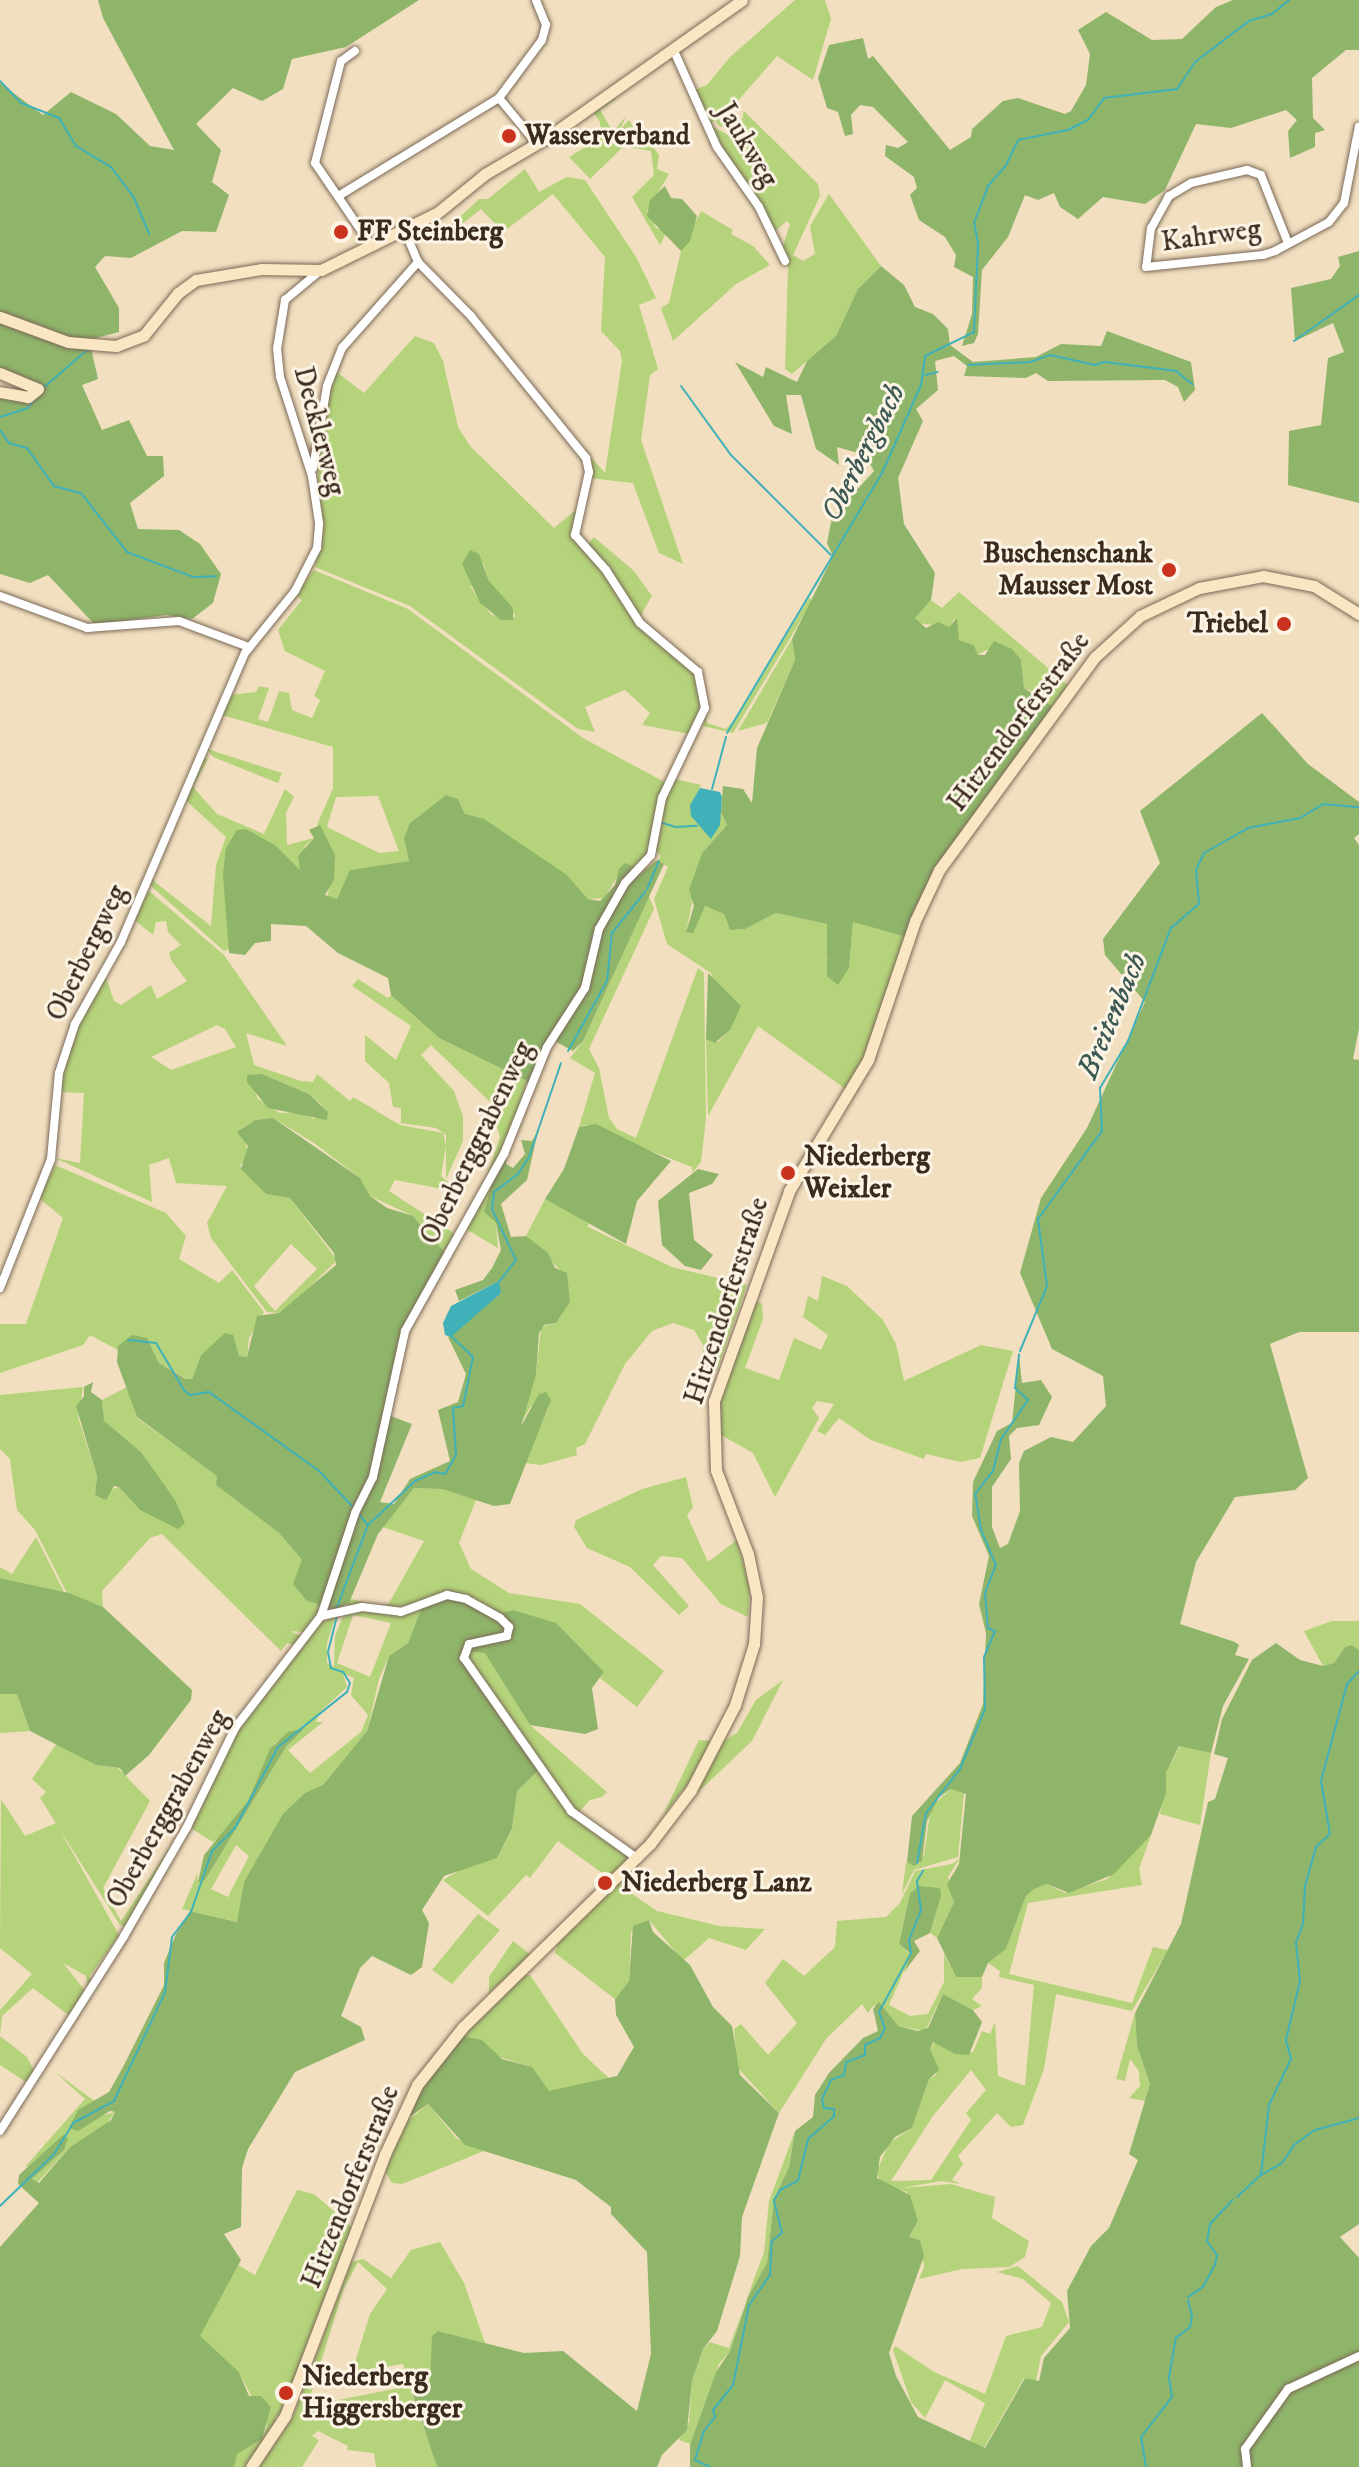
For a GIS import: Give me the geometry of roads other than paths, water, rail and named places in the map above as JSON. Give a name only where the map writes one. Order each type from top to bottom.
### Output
[{"type":"main road","points":[[0,317],[68,342],[116,346],[144,335],[178,293],[196,280],[262,269],[321,270],[405,231],[674,51],[742,0]]},
{"type":"main road","points":[[0,373],[35,384],[38,391],[24,398],[0,392]]},
{"type":"main road","name":"Hitzendorferstraße","points":[[251,2467],[290,2405],[385,2154],[417,2085],[463,2027],[638,1859],[678,1808],[714,1749],[754,1644],[757,1606],[752,1566],[719,1480],[712,1445],[721,1379],[789,1191],[868,1060],[934,879],[1095,657],[1140,616],[1199,588],[1263,576],[1314,586],[1359,614]]},
{"type":"street","points":[[340,195],[499,98],[542,40],[546,25],[536,0]]},
{"type":"street","points":[[355,51],[341,61],[314,157],[371,245]]},
{"type":"street","name":"Jaukweg","points":[[674,51],[717,147],[759,207],[785,261]]},
{"type":"street","points":[[499,98],[537,144]]},
{"type":"street","name":"Kahrweg","points":[[1288,243],[1261,175],[1247,170],[1191,183],[1169,196],[1151,228],[1146,267],[1263,255],[1288,243],[1341,210],[1359,126]]},
{"type":"street","points":[[312,476],[327,386],[342,348],[418,262],[405,231]]},
{"type":"street","name":"Oberberggrabenweg","points":[[0,2131],[124,1936],[187,1827],[235,1728],[321,1616],[355,1513],[373,1477],[405,1331],[504,1154],[547,1047],[585,988],[599,929],[625,883],[651,855],[661,803],[706,701],[698,672],[640,623],[610,575],[575,535],[589,475],[586,458],[464,308],[418,262]]},
{"type":"street","name":"Decklerweg","points":[[249,647],[295,591],[314,556],[320,532],[312,476],[280,377],[277,344],[285,300],[321,270]]},
{"type":"street","points":[[0,596],[87,628],[179,621],[249,647]]},
{"type":"street","name":"Oberbergweg","points":[[0,1288],[51,1159],[59,1077],[72,1031],[121,942],[249,647]]},
{"type":"street","points":[[321,1616],[346,1610],[401,1612],[453,1595],[504,1621],[507,1636],[469,1644],[464,1658],[571,1811],[638,1859]]},
{"type":"street","points":[[1247,2467],[1245,2449],[1288,2389],[1359,2356]]},
{"type":"water","points":[[700,788],[720,792],[722,797],[720,825],[711,839],[691,816],[690,805]]},
{"type":"water","points":[[499,1281],[501,1293],[451,1337],[445,1335],[443,1323],[451,1306]]},
{"type":"waterway","name":"Oberbergbach","points":[[727,733],[882,473],[921,385],[925,356],[974,332],[978,243],[974,223],[988,186],[1006,165],[1018,140],[1068,130],[1088,120],[1104,98],[1177,89],[1195,62],[1249,21],[1272,14],[1289,0]]},
{"type":"waterway","points":[[0,81],[21,103],[59,118],[76,146],[111,167],[134,198],[149,234]]},
{"type":"waterway","points":[[1294,341],[1359,295]]},
{"type":"waterway","points":[[42,389],[87,350]]},
{"type":"waterway","points":[[968,365],[1030,362],[1050,355],[1095,365],[1105,362],[1176,371],[1192,384]]},
{"type":"waterway","points":[[925,375],[938,372]]},
{"type":"waterway","points":[[681,386],[731,455],[831,555]]},
{"type":"waterway","points":[[0,417],[28,408],[36,397]]},
{"type":"waterway","points":[[0,430],[9,443],[27,448],[54,486],[81,493],[127,552],[193,577],[216,576]]},
{"type":"waterway","name":"Oberbergbach","points":[[712,789],[726,737]]},
{"type":"waterway","name":"Breitenbach","points":[[1020,1351],[1047,1286],[1038,1219],[1102,1131],[1100,1088],[1128,1041],[1171,928],[1199,904],[1196,870],[1204,853],[1248,828],[1300,818],[1323,804],[1359,807]]},
{"type":"waterway","name":"Oberbergbach","points":[[660,822],[675,827],[697,826]]},
{"type":"waterway","name":"Oberbergbach","points":[[647,889],[659,861]]},
{"type":"waterway","name":"Oberbergbach","points":[[568,1051],[607,981],[612,933],[645,892]]},
{"type":"waterway","name":"Oberbergbach","points":[[499,1282],[516,1260],[492,1209],[494,1192],[518,1174],[529,1157],[561,1063]]},
{"type":"waterway","name":"Oberbergbach","points":[[337,1607],[368,1525],[415,1481],[435,1472],[445,1474],[456,1455],[453,1408],[463,1406],[473,1357],[451,1336]]},
{"type":"waterway","points":[[128,1340],[156,1343],[184,1390],[190,1395],[209,1392],[319,1471],[354,1508]]},
{"type":"waterway","name":"Breitenbach","points":[[917,1863],[926,1813],[960,1769],[985,1709],[984,1657],[995,1631],[988,1628],[985,1593],[996,1565],[981,1530],[975,1494],[993,1471],[1001,1439],[1028,1400],[1015,1388],[1019,1354]]},
{"type":"waterway","points":[[358,1513],[367,1524]]},
{"type":"waterway","name":"Oberbergbach","points":[[0,2206],[54,2154],[73,2123],[114,2101],[165,1992],[172,1937],[191,1912],[212,1851],[235,1828],[278,1747],[347,1692],[350,1683],[343,1672],[331,1668],[328,1652],[337,1617]]},
{"type":"waterway","points":[[1237,2197],[1261,2175],[1269,2105],[1291,2059],[1286,2040],[1300,1981],[1296,1942],[1303,1924],[1305,1886],[1316,1847],[1330,1834],[1321,1781],[1347,1684],[1359,1671]]},
{"type":"waterway","name":"Breitenbach","points":[[710,2467],[695,2460],[704,2431],[715,2417],[713,2410],[733,2385],[749,2305],[770,2275],[772,2241],[782,2233],[774,2200],[780,2190],[798,2181],[808,2139],[834,2116],[834,2109],[824,2108],[822,2099],[831,2080],[844,2075],[846,2062],[865,2055],[865,2045],[880,2038],[885,2028],[879,2012],[911,1953],[909,1940],[921,1910],[917,1881],[923,1871]]},
{"type":"waterway","points":[[1261,2175],[1282,2163],[1294,2145],[1315,2130],[1359,2118]]},
{"type":"waterway","points":[[1188,2297],[1203,2287],[1215,2264],[1217,2255],[1207,2241],[1210,2224],[1232,2200]]},
{"type":"waterway","points":[[1146,2467],[1141,2437],[1172,2397],[1169,2377],[1176,2338],[1190,2327],[1192,2316],[1188,2301]]},
{"type":"place","name":"Wasserverband","points":[[509,136]]},
{"type":"place","name":"FF Steinberg","points":[[341,232]]},
{"type":"place","name":"Buschenschank Mausser Most","points":[[1169,570]]},
{"type":"place","name":"Triebel","points":[[1284,624]]},
{"type":"place","name":"Niederberg Weixler","points":[[788,1173]]},
{"type":"place","name":"Niederberg Lanz","points":[[605,1883]]},
{"type":"place","name":"Niederberg Higgersberger","points":[[286,2393]]}]
